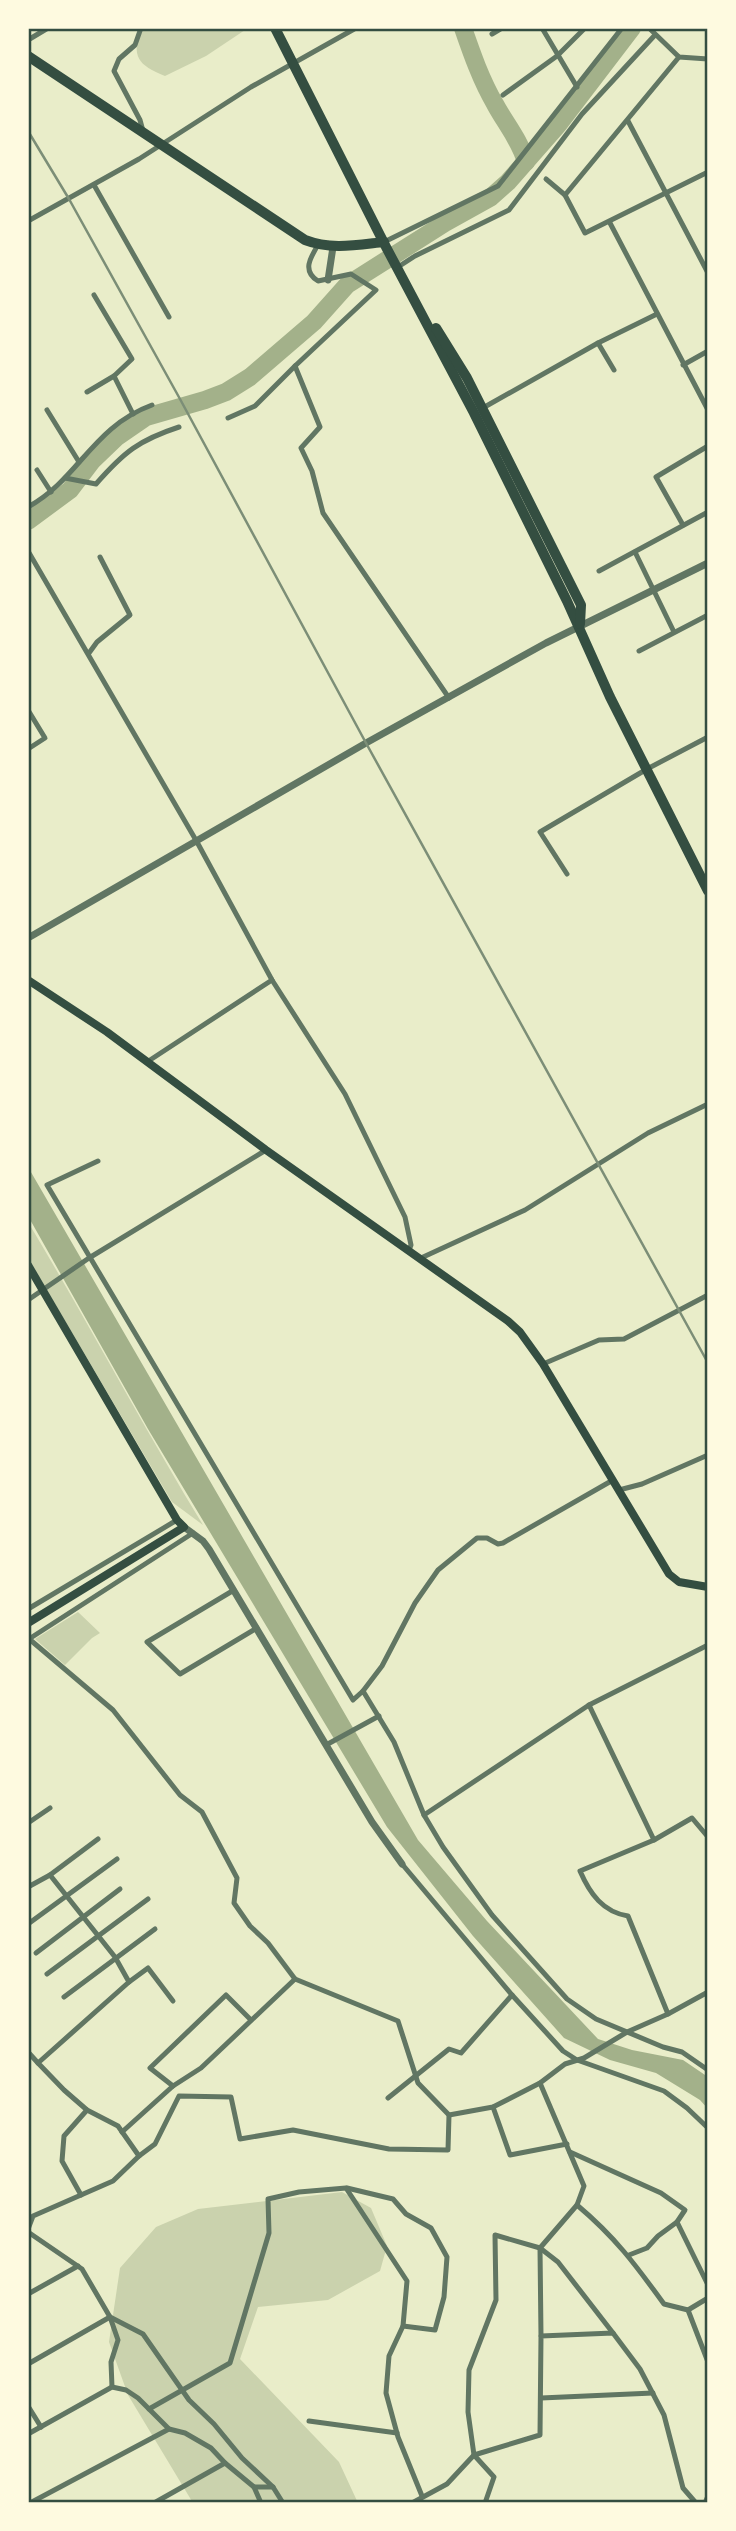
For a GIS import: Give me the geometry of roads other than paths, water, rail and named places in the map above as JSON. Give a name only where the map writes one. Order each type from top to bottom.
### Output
[{"type":"highway","points":[[275,28],[385,244],[467,378],[479,411],[581,605],[580,628],[610,697],[708,891]]},
{"type":"highway","points":[[28,56],[305,240],[333,247],[385,244]]},
{"type":"main road","points":[[28,980],[107,1032],[266,1150],[508,1321],[520,1332],[543,1364],[674,1579],[708,1587]]},
{"type":"main road","points":[[28,1265],[177,1520],[184,1527],[28,1623]]},
{"type":"street","points":[[28,40],[48,28]]},
{"type":"street","points":[[141,28],[135,46],[119,59],[114,71],[143,131]]},
{"type":"street","points":[[28,221],[94,185],[292,62],[356,28]]},
{"type":"street","points":[[492,34],[502,28]]},
{"type":"street","points":[[542,28],[577,87]]},
{"type":"street","points":[[503,94],[557,56],[585,28]]},
{"type":"street","points":[[385,244],[498,186],[622,28]]},
{"type":"street","points":[[400,271],[415,256],[509,210],[582,114],[653,31],[679,57],[708,58]]},
{"type":"street","points":[[565,195],[679,57]]},
{"type":"street","points":[[628,121],[708,273]]},
{"type":"street","points":[[546,178],[565,195],[585,233],[610,223],[708,172]]},
{"type":"street","points":[[94,185],[169,317]]},
{"type":"street","points":[[610,223],[708,410]]},
{"type":"street","points":[[228,418],[255,406],[376,290],[351,274],[318,281],[311,276],[308,268],[310,259],[318,245]]},
{"type":"street","points":[[328,280],[333,247]]},
{"type":"street","points":[[87,392],[114,376],[132,359],[94,295]]},
{"type":"street","points":[[479,411],[598,343],[657,314]]},
{"type":"street","points":[[598,343],[614,370]]},
{"type":"street","points":[[683,365],[708,351]]},
{"type":"street","points":[[295,366],[320,427],[301,448],[312,471],[323,513],[449,698]]},
{"type":"street","points":[[114,376],[134,414]]},
{"type":"street","points":[[28,507],[68,478],[101,436],[152,405]]},
{"type":"street","points":[[47,410],[79,462]]},
{"type":"street","points":[[68,478],[96,484],[119,457],[132,448],[147,439],[180,427]]},
{"type":"street","points":[[682,525],[656,477],[708,446]]},
{"type":"street","points":[[37,470],[51,492]]},
{"type":"street","points":[[599,571],[708,512]]},
{"type":"street","points":[[28,551],[197,842],[272,980],[345,1094],[405,1217],[411,1245],[409,1250]]},
{"type":"street","points":[[635,552],[652,592],[674,632]]},
{"type":"street","points":[[89,653],[97,642],[130,615],[100,556]]},
{"type":"street","points":[[28,938],[366,743],[546,643],[708,563]]},
{"type":"street","points":[[639,651],[708,615]]},
{"type":"street","points":[[28,710],[45,738],[28,749]]},
{"type":"street","points":[[567,874],[540,832],[647,769],[708,737]]},
{"type":"street","points":[[147,1062],[272,980]]},
{"type":"street","points":[[421,1258],[525,1210],[648,1133],[708,1104]]},
{"type":"street","points":[[28,1300],[88,1258],[266,1150]]},
{"type":"street","points":[[98,1161],[47,1185],[353,1700],[363,1691],[392,1649],[423,1590],[449,1559],[477,1538],[503,1543],[612,1480]]},
{"type":"street","points":[[543,1364],[599,1340],[624,1339],[708,1295]]},
{"type":"street","points":[[619,1490],[642,1484],[708,1455]]},
{"type":"street","points":[[28,1609],[177,1520]]},
{"type":"street","points":[[184,1527],[209,1549],[329,1744],[372,1822],[402,1864],[512,1995],[554,2042],[580,2059],[664,2091],[708,2128]]},
{"type":"street","points":[[112,2387],[111,2362],[118,2340],[110,2317],[78,2266],[28,2230],[33,2217],[113,2181],[139,2155],[155,2144],[179,2096],[231,2097],[240,2139],[293,2130],[388,2149],[448,2150],[449,2115],[418,2083],[398,2021],[295,1979],[234,1903],[237,1878],[202,1812],[180,1795],[113,1710],[28,1639],[193,1533]]},
{"type":"street","points":[[234,1590],[147,1642],[180,1674],[257,1628]]},
{"type":"street","points":[[424,1815],[589,1705],[708,1645]]},
{"type":"street","points":[[363,1691],[394,1742],[424,1815],[443,1847],[492,1915],[568,1999],[596,2020],[682,2052],[708,2070]]},
{"type":"street","points":[[589,1705],[654,1840]]},
{"type":"street","points":[[329,1744],[379,1716]]},
{"type":"street","points":[[28,1823],[50,1808]]},
{"type":"street","points":[[668,2014],[628,1916],[612,1914],[589,1892],[580,1871],[654,1840],[692,1818],[708,1837]]},
{"type":"street","points":[[28,1887],[50,1875],[98,1839]]},
{"type":"street","points":[[28,1924],[117,1859]]},
{"type":"street","points":[[50,1875],[99,1936],[130,1982]]},
{"type":"street","points":[[36,1953],[120,1889]]},
{"type":"street","points":[[47,1974],[148,1899]]},
{"type":"street","points":[[64,1997],[114,1957],[155,1929]]},
{"type":"street","points":[[38,2063],[148,1968],[173,2001]]},
{"type":"street","points":[[122,2132],[173,2086],[201,2068],[295,1979]]},
{"type":"street","points":[[449,2115],[493,2107],[540,2082],[565,2064],[580,2059],[627,2032],[708,1992]]},
{"type":"street","points":[[388,2098],[449,2049],[461,2053],[512,1995]]},
{"type":"street","points":[[173,2086],[150,2068],[226,1996],[251,2020]]},
{"type":"street","points":[[28,2052],[87,2110],[118,2126],[139,2155]]},
{"type":"street","points":[[412,2503],[447,2484],[474,2455],[540,2435],[540,2248],[577,2205],[584,2186],[540,2082]]},
{"type":"street","points":[[493,2107],[510,2155],[567,2144]]},
{"type":"street","points":[[81,2196],[62,2161],[64,2136],[87,2110]]},
{"type":"street","points":[[570,2152],[661,2193],[685,2210],[677,2222],[647,2248],[629,2255]]},
{"type":"street","points":[[149,2409],[230,2363],[269,2233],[268,2199],[299,2192],[346,2188],[393,2199],[406,2214],[430,2228],[447,2258],[444,2297],[435,2330],[403,2326]]},
{"type":"street","points":[[346,2188],[407,2281],[403,2326],[389,2356],[386,2393],[397,2433],[422,2496]]},
{"type":"street","points":[[577,2205],[606,2229],[629,2255],[664,2304],[688,2310],[708,2298]]},
{"type":"street","points":[[677,2222],[708,2285]]},
{"type":"street","points":[[485,2503],[494,2477],[474,2455],[468,2412],[469,2370],[496,2300],[495,2235],[540,2248],[558,2262],[613,2333],[640,2369],[664,2415],[683,2488],[696,2503]]},
{"type":"street","points":[[28,2294],[78,2266]]},
{"type":"street","points":[[688,2310],[708,2362]]},
{"type":"street","points":[[110,2317],[143,2334],[183,2391],[242,2458],[273,2487],[283,2503]]},
{"type":"street","points":[[28,2364],[110,2317]]},
{"type":"street","points":[[541,2336],[613,2333]]},
{"type":"street","points":[[28,2434],[112,2387],[126,2389],[169,2429],[185,2433],[211,2448],[254,2487],[261,2503]]},
{"type":"street","points":[[541,2398],[653,2393]]},
{"type":"street","points":[[28,2406],[41,2427]]},
{"type":"street","points":[[309,2421],[397,2433]]},
{"type":"street","points":[[30,2503],[169,2429]]},
{"type":"street","points":[[154,2503],[225,2463]]},
{"type":"street","points":[[254,2487],[273,2487]]},
{"type":"street","points":[[705,2503],[708,2496]]},
{"type":"waterway","points":[[463,28],[485,86],[516,139],[526,162]]},
{"type":"waterway","points":[[28,521],[70,490],[92,461],[117,437],[146,417],[226,392],[250,377],[314,322],[347,285],[490,198],[508,182],[558,125],[632,28]]},
{"type":"railway","points":[[28,131],[69,199],[180,399],[366,743],[708,1363]]}]
